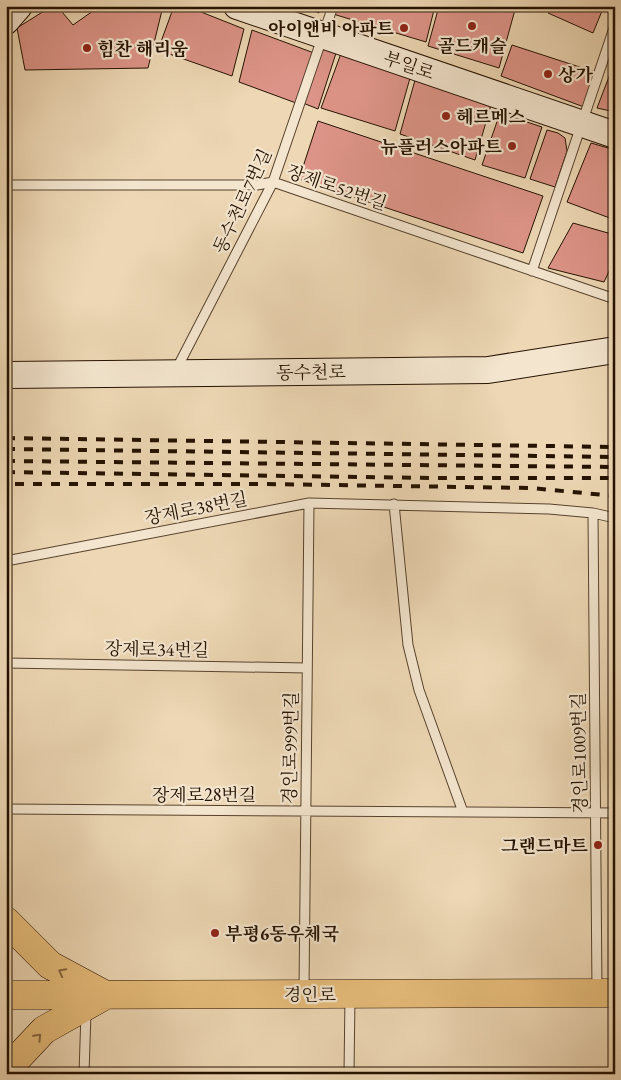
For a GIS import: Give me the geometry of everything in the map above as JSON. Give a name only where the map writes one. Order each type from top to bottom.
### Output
[{"type":"main road","points":[[6,921],[50,965],[96,1001],[44,1030],[12,1064],[8,1074]]},
{"type":"main road","name":"경인로","points":[[6,995],[96,1001],[304,994],[606,993]]},
{"type":"street","points":[[6,21],[19,6]]},
{"type":"street","name":"부일로","points":[[237,6],[615,135]]},
{"type":"street","name":"동수천로","points":[[6,375],[488,370],[615,350]]},
{"type":"lane","name":"동수천로7번길","points":[[174,374],[273,182],[333,6]]},
{"type":"lane","points":[[532,271],[615,24]]},
{"type":"lane","name":"장제로52번길","points":[[6,185],[257,185],[273,182],[615,299]]},
{"type":"lane","name":"장제로38번길","points":[[6,562],[309,503],[549,508],[593,513],[615,518]]},
{"type":"lane","name":"경인로999번길","points":[[304,994],[309,503]]},
{"type":"lane","points":[[394,504],[408,645],[419,690],[462,812]]},
{"type":"lane","name":"경인로1009번길","points":[[593,513],[596,813],[606,993]]},
{"type":"lane","name":"장제로34번길","points":[[6,663],[307,668]]},
{"type":"lane","name":"장제로28번길","points":[[6,810],[615,813]]},
{"type":"lane","points":[[349,1074],[350,994]]},
{"type":"lane","points":[[84,1074],[96,1001]]},
{"type":"building","name":"힘찬 해리움","points":[[52,6],[57,6],[73,25],[100,6],[163,6],[148,68],[25,70],[17,28]]},
{"type":"building","points":[[174,6],[186,6],[244,29],[232,76],[158,50]]},
{"type":"building","points":[[301,6],[322,6],[319,13]]},
{"type":"building","name":"아이앤비 아파트","points":[[335,6],[435,6],[426,42],[333,14]]},
{"type":"building","name":"골드캐슬","points":[[439,6],[516,6],[499,68],[428,46]]},
{"type":"building","points":[[551,6],[604,6],[593,33],[548,13]]},
{"type":"building","points":[[252,30],[314,53],[296,103],[239,82]]},
{"type":"building","points":[[320,43],[337,50],[318,109],[303,103]]},
{"type":"building","name":"상가","points":[[512,45],[595,72],[584,107],[501,76]]},
{"type":"building","name":"헤르메스","points":[[343,48],[412,71],[395,131],[321,108]]},
{"type":"building","points":[[615,61],[615,112],[597,108]]},
{"type":"building","name":"헤르메스","points":[[417,73],[493,98],[475,160],[400,134]]},
{"type":"building","name":"뉴플러스아파트","points":[[500,113],[542,127],[525,178],[482,165]]},
{"type":"building","points":[[318,121],[543,196],[523,253],[299,179]]},
{"type":"building","points":[[547,130],[558,133],[565,138],[567,151],[555,187],[530,179]]},
{"type":"building","points":[[591,143],[615,150],[615,220],[567,202]]},
{"type":"building","points":[[573,223],[615,235],[615,259],[604,282],[548,268]]},
{"type":"railway","points":[[6,438],[615,447]]},
{"type":"railway","points":[[6,449],[615,457]]},
{"type":"railway","points":[[6,461],[615,467]]},
{"type":"railway","points":[[6,472],[433,478],[615,478]]},
{"type":"railway","points":[[15,484],[264,484],[531,488],[615,496]]},
{"type":"place","name":"골드캐슬","points":[[472,26]]},
{"type":"place","name":"아이앤비 아파트","points":[[404,28]]},
{"type":"place","name":"힘찬 해리움","points":[[87,48]]},
{"type":"place","name":"상가","points":[[548,74]]},
{"type":"place","name":"헤르메스","points":[[446,116]]},
{"type":"place","name":"뉴플러스아파트","points":[[512,146]]},
{"type":"place","name":"그랜드마트","points":[[598,845]]},
{"type":"place","name":"부평6동우체국","points":[[215,933]]}]
